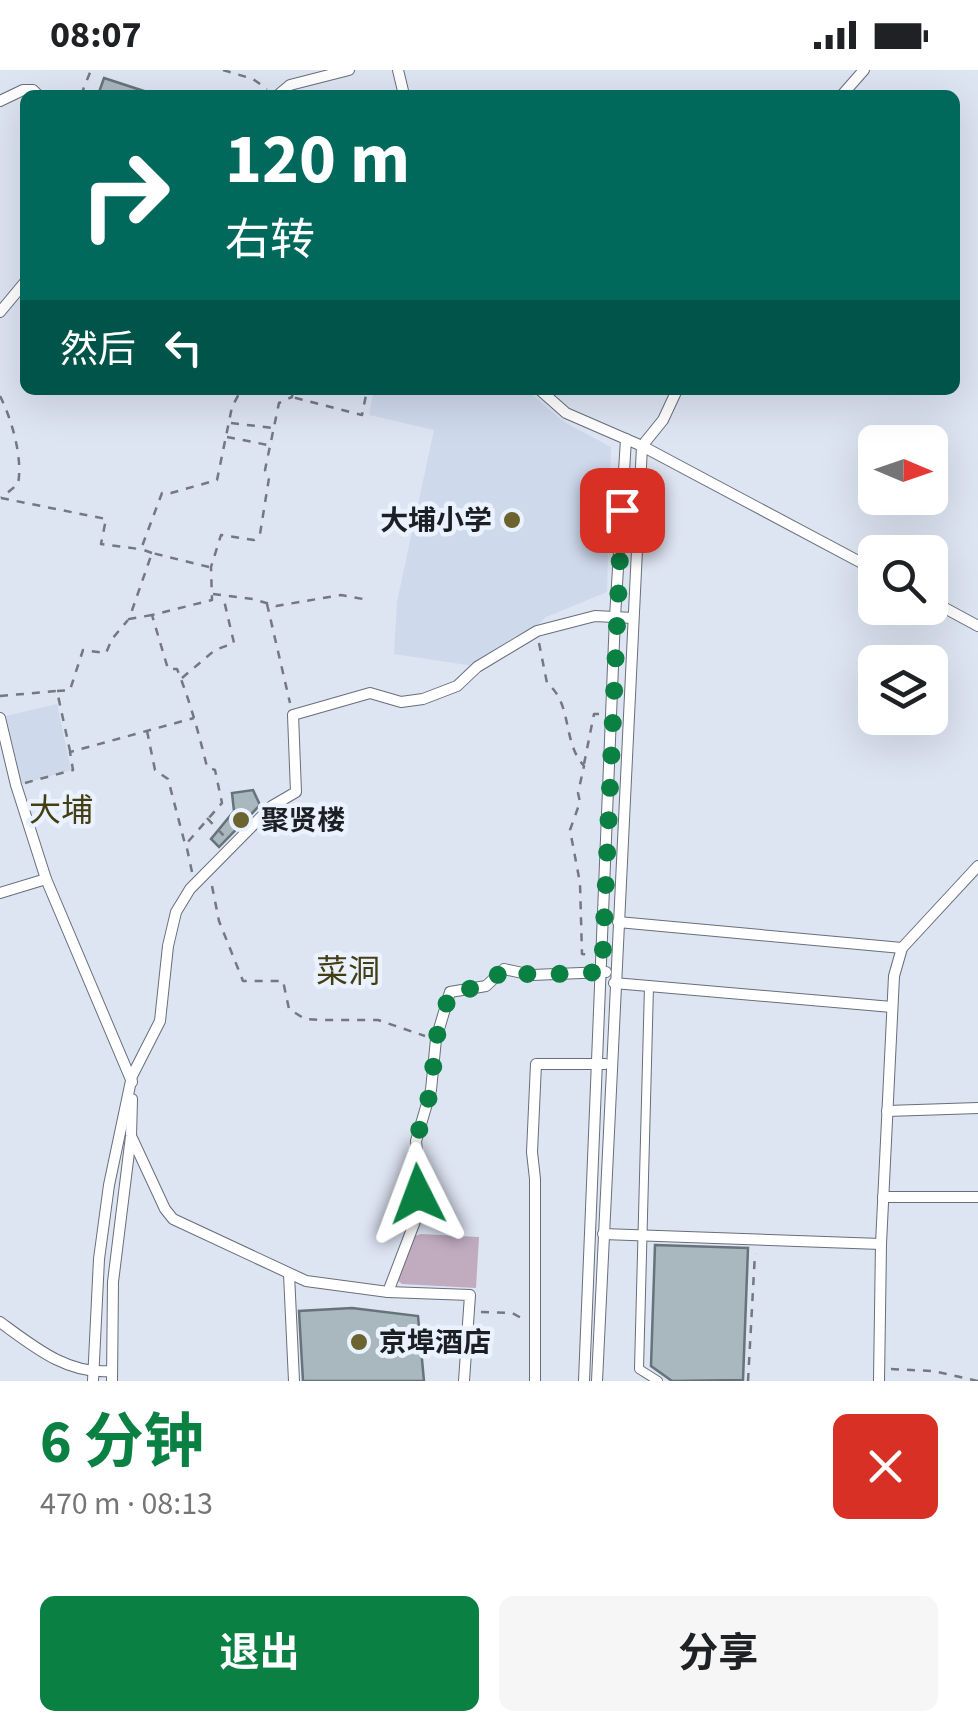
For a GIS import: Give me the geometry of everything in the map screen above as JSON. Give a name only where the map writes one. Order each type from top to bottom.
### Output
[{"type":"street","points":[[290,84],[293,70]]},
{"type":"street","points":[[283,90],[290,84],[350,70]]},
{"type":"street","points":[[846,90],[864,70]]},
{"type":"street","points":[[0,312],[20,288]]},
{"type":"street","points":[[546,395],[566,413],[642,446],[858,561]]},
{"type":"street","points":[[597,1381],[642,446],[664,420],[675,395]]},
{"type":"street","points":[[584,1381],[615,617],[626,438]]},
{"type":"street","points":[[948,608],[975,620]]},
{"type":"street","points":[[0,1322],[68,1366],[93,1377],[112,1376],[114,1264],[132,1076],[160,1021],[176,912],[195,883],[272,806],[296,792],[293,714],[370,693],[400,702],[423,700],[457,686],[477,667],[537,631],[595,616],[633,618]]},
{"type":"street","points":[[0,718],[16,785],[46,879],[132,1076]]},
{"type":"street","points":[[879,1375],[894,976],[902,948],[978,866]]},
{"type":"street","points":[[0,893],[46,879]]},
{"type":"street","points":[[618,922],[902,948]]},
{"type":"street","points":[[388,1292],[417,1216],[416,1141],[431,1090],[436,1039],[450,992],[486,986],[504,969],[532,975],[602,972],[649,986],[892,1007]]},
{"type":"street","points":[[649,986],[639,1369],[658,1381]]},
{"type":"street","points":[[535,1381],[532,1152],[536,1064],[611,1064]]},
{"type":"street","points":[[888,1111],[978,1108]]},
{"type":"street","points":[[125,1136],[173,1219],[290,1274],[326,1285],[470,1295],[464,1381]]},
{"type":"street","points":[[93,1377],[99,1259],[125,1136]]},
{"type":"street","points":[[883,1197],[978,1197]]},
{"type":"street","points":[[603,1234],[881,1244]]},
{"type":"street","points":[[290,1274],[294,1381]]},
{"type":"path","points":[[222,70],[253,79],[270,90]]},
{"type":"path","points":[[140,549],[162,492],[172,493],[217,480],[232,407],[238,395]]},
{"type":"path","points":[[289,395],[362,415],[366,395]]},
{"type":"path","points":[[0,396],[20,467],[18,484],[0,498]]},
{"type":"path","points":[[130,619],[212,600],[211,567],[221,535],[254,540],[260,534],[273,428],[279,403],[292,397]]},
{"type":"path","points":[[230,423],[273,428]]},
{"type":"path","points":[[227,437],[270,445]]},
{"type":"path","points":[[0,498],[106,519],[101,544],[140,549],[211,567]]},
{"type":"path","points":[[0,696],[70,690],[82,650],[106,652],[130,619],[152,554]]},
{"type":"path","points":[[211,594],[276,606],[342,596],[363,598]]},
{"type":"path","points":[[181,679],[216,650],[234,643],[223,596]]},
{"type":"path","points":[[266,603],[293,714]]},
{"type":"path","points":[[152,615],[168,669],[177,669],[195,717],[208,768],[215,770],[222,803],[186,844]]},
{"type":"path","points":[[537,631],[547,683],[558,692],[575,752],[584,766]]},
{"type":"path","points":[[16,785],[73,770],[57,692]]},
{"type":"path","points":[[602,955],[582,954],[580,883],[570,830],[580,802],[578,794],[594,714],[612,715]]},
{"type":"path","points":[[70,752],[195,717]]},
{"type":"path","points":[[147,730],[155,770],[168,779],[195,883]]},
{"type":"path","points":[[206,817],[233,846]]},
{"type":"path","points":[[208,871],[219,921],[242,982],[282,981],[289,1010],[305,1018],[378,1020],[436,1039]]},
{"type":"path","points":[[748,1381],[756,1240]]},
{"type":"path","points":[[469,1312],[512,1313],[520,1320],[534,1321]]},
{"type":"path","points":[[879,1375],[932,1371],[978,1380]]},
{"type":"shaded area","name":"大埔小学","points":[[373,395],[533,395],[564,422],[611,447],[607,592],[546,617],[516,646],[474,666],[394,654],[397,602],[434,430],[369,415]]},
{"type":"shaded area","points":[[57,704],[71,770],[22,784],[6,716]]},
{"type":"shaded area","points":[[414,1236],[479,1237],[476,1288],[402,1284],[396,1279]]},
{"type":"building","points":[[104,78],[141,90],[100,90]]},
{"type":"building","name":"聚贤楼","points":[[253,790],[260,805],[219,847],[211,839],[234,811],[232,793]]},
{"type":"building","points":[[655,1245],[748,1248],[743,1380],[672,1381],[651,1366]]},
{"type":"building","name":"京埠酒店","points":[[352,1308],[418,1316],[424,1381],[303,1381],[299,1311]]},
{"type":"place","name":"大埔小学","points":[[512,520]]},
{"type":"place","name":"聚贤楼","points":[[241,820]]},
{"type":"place","name":"京埠酒店","points":[[359,1342]]},
{"type":"district","name":"大埔","points":[[61,810]]},
{"type":"district","name":"菜洞","points":[[348,971]]},
{"type":"route","points":[[418,1194],[416,1141],[431,1090],[436,1039],[450,992],[486,986],[504,969],[532,975],[602,972],[622,510]]}]
